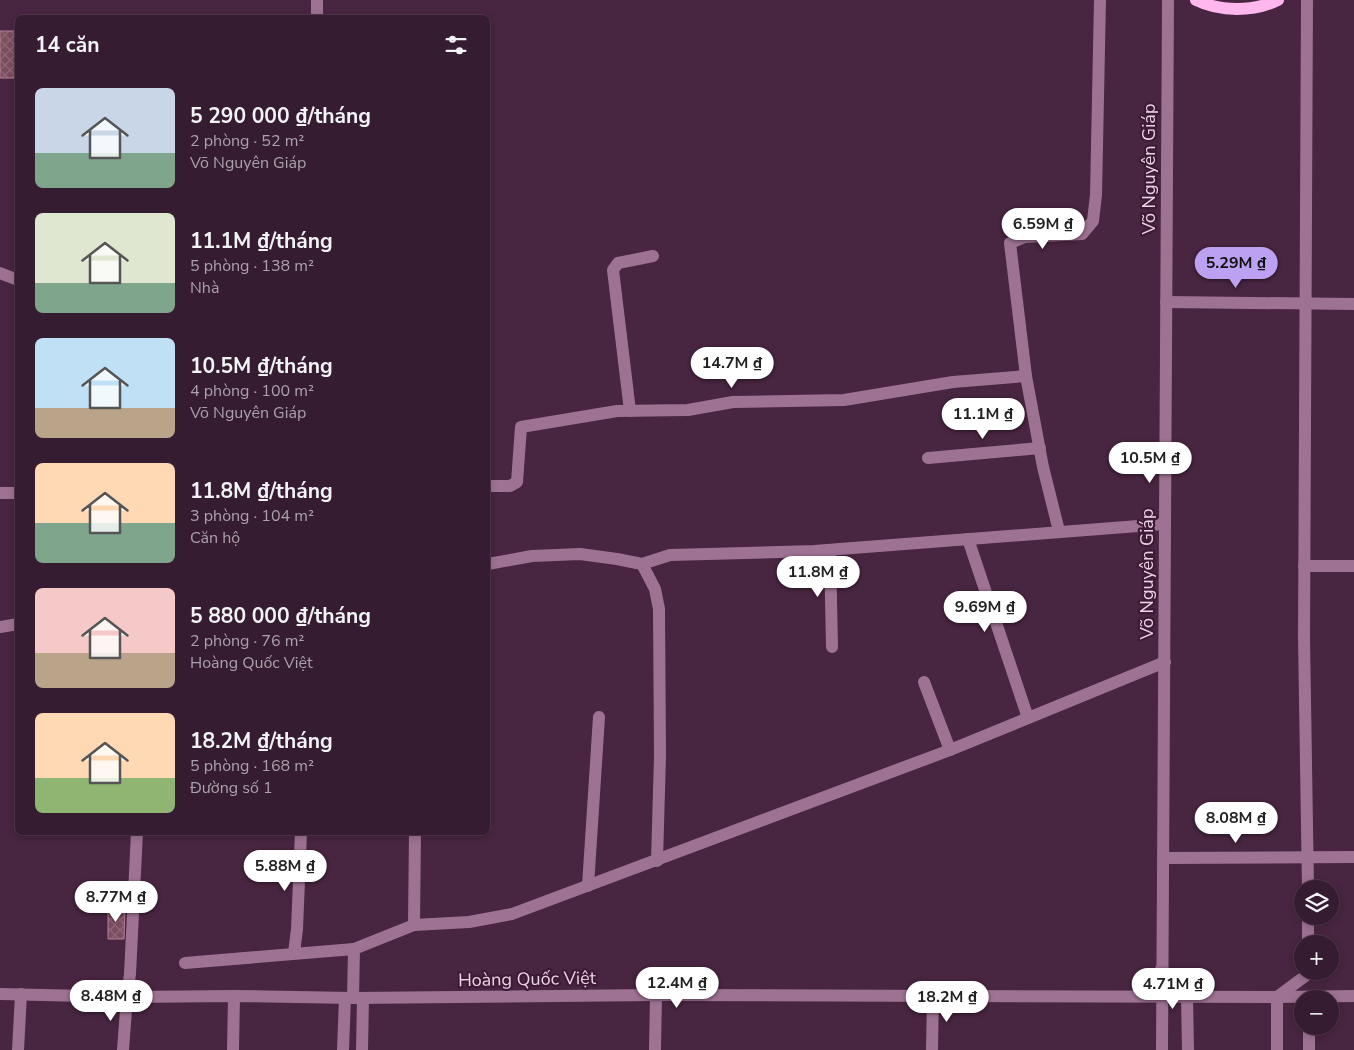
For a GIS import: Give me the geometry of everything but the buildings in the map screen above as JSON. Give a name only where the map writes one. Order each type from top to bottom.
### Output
[{"type":"main road","points":[[1196,0],[1219,7],[1238,9],[1257,7],[1278,0]]},
{"type":"street","points":[[317,0],[317,15]]},
{"type":"street","points":[[1059,531],[1026,376],[1010,243],[1025,237],[1082,234],[1093,220],[1096,195],[1100,0]]},
{"type":"street","name":"Võ Nguyên Giáp","points":[[1162,1050],[1168,0]]},
{"type":"street","points":[[1307,0],[1304,647],[1308,880]]},
{"type":"street","points":[[630,411],[613,270],[618,263],[653,256]]},
{"type":"street","points":[[0,273],[15,279]]},
{"type":"street","points":[[1166,302],[1354,304]]},
{"type":"street","points":[[490,486],[510,486],[516,482],[521,427],[617,411],[688,410],[734,402],[844,400],[953,382],[1026,376]]},
{"type":"street","points":[[928,458],[1040,448]]},
{"type":"street","points":[[0,493],[15,493]]},
{"type":"street","points":[[490,564],[532,556],[580,554],[642,564],[670,555],[830,550],[1164,524]]},
{"type":"street","points":[[968,539],[1028,718]]},
{"type":"street","points":[[830,550],[832,647]]},
{"type":"street","points":[[642,564],[655,589],[658,609],[660,756],[657,860]]},
{"type":"street","points":[[1304,566],[1354,566]]},
{"type":"street","points":[[0,626],[15,624]]},
{"type":"street","points":[[185,963],[354,949],[414,925],[469,922],[505,915],[588,886],[950,750],[1165,662]]},
{"type":"street","points":[[924,682],[950,750]]},
{"type":"street","points":[[588,886],[599,717]]},
{"type":"street","points":[[123,1050],[130,974],[138,835]]},
{"type":"street","points":[[294,954],[301,835]]},
{"type":"street","points":[[414,835],[414,925]]},
{"type":"street","points":[[1163,858],[1354,857]]},
{"type":"street","points":[[354,949],[354,998],[362,1050]]},
{"type":"street","points":[[1162,969],[1187,996],[1188,1050]]},
{"type":"street","points":[[1277,1050],[1277,997],[1299,980]]},
{"type":"street","name":"Hoàng Quốc Việt","points":[[0,994],[127,997],[354,998],[656,995],[1294,997]]},
{"type":"street","points":[[18,1050],[21,994]]},
{"type":"street","points":[[655,1050],[656,995]]},
{"type":"street","points":[[932,1050],[934,995]]},
{"type":"street","points":[[233,1050],[234,996]]},
{"type":"street","name":"Hoàng Quốc Việt","points":[[1339,996],[1354,996]]},
{"type":"street","points":[[344,1050],[354,998]]},
{"type":"street","points":[[1309,1035],[1309,1050]]}]
